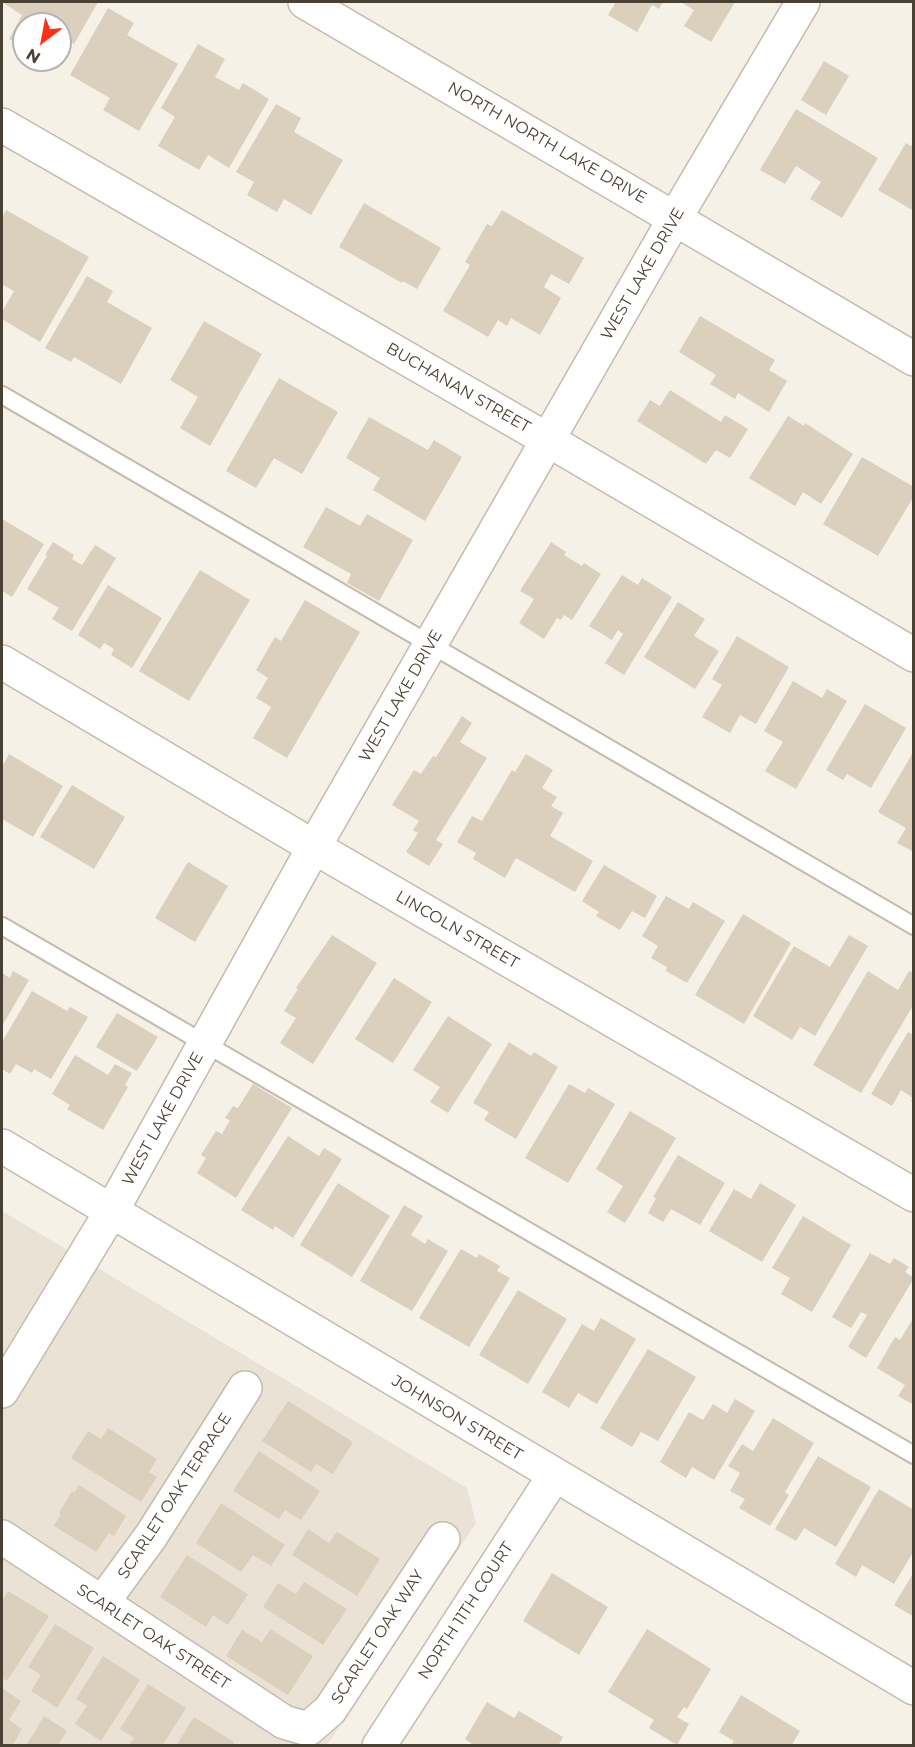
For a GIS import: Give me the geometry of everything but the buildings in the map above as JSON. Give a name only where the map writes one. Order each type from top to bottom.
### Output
[{"type":"street","name":"NORTH NORTH LAKE DRIVE","points":[[305,2],[914,359]]},
{"type":"street","name":"WEST LAKE DRIVE","points":[[2,1391],[111,1212],[314,847],[675,218],[803,2]]},
{"type":"street","name":"BUCHANAN STREET","points":[[2,125],[548,440],[914,655]]},
{"type":"street","name":"LINCOLN STREET","points":[[2,662],[314,847],[914,1195]]},
{"type":"street","name":"JOHNSON STREET","points":[[2,1146],[914,1688]]},
{"type":"street","name":"SCARLET OAK TERRACE","points":[[102,1603],[151,1536],[246,1388]]},
{"type":"street","name":"NORTH 11TH COURT","points":[[379,1746],[554,1476]]},
{"type":"street","name":"SCARLET OAK STREET","points":[[2,1537],[284,1722],[308,1729]]},
{"type":"street","name":"SCARLET OAK WAY","points":[[308,1729],[330,1710],[442,1539]]},
{"type":"lane","points":[[2,395],[914,926]]},
{"type":"lane","points":[[2,926],[914,1455]]},
{"type":"shaded area","points":[[2,1211],[467,1488],[476,1523],[327,1745],[2,1746]]}]
